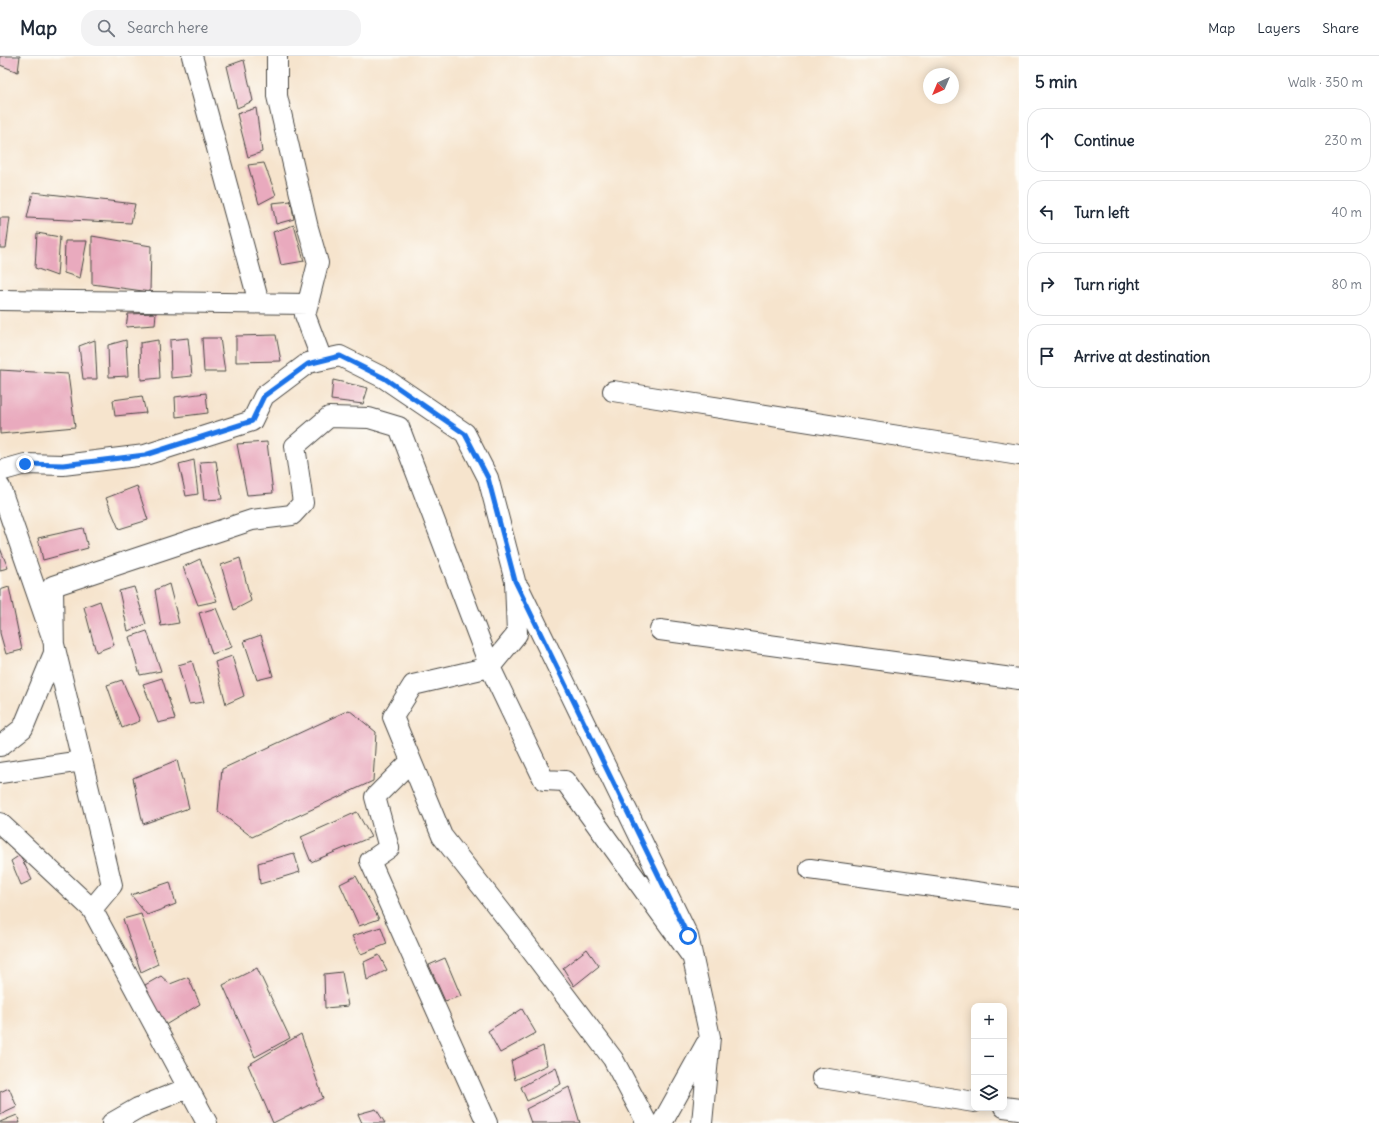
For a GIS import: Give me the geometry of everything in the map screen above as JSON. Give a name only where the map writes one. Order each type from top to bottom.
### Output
[{"type":"street","points":[[192,56],[259,303]]},
{"type":"street","points":[[277,56],[277,96],[308,228],[318,263],[305,315],[322,360]]},
{"type":"street","points":[[0,300],[308,304]]},
{"type":"street","points":[[0,471],[25,464],[63,465],[145,455],[252,421],[264,396],[308,364],[340,356],[384,378],[465,434],[488,478],[515,581],[688,936],[710,1038],[702,1123]]},
{"type":"street","points":[[613,391],[1019,455]]},
{"type":"street","points":[[0,746],[24,728],[54,652],[53,586],[252,520],[292,515],[303,503],[295,446],[329,417],[369,418],[399,427],[490,667],[544,780],[566,781],[693,958]]},
{"type":"street","points":[[0,487],[54,640],[112,885],[92,910]]},
{"type":"street","points":[[515,581],[517,634],[490,667],[413,685],[394,718],[442,836],[515,929],[613,1059],[648,1123]]},
{"type":"street","points":[[660,630],[1019,679]]},
{"type":"street","points":[[0,773],[82,761]]},
{"type":"street","points":[[411,761],[375,797],[389,848],[370,861],[487,1123]]},
{"type":"street","points":[[0,823],[92,910],[207,1123]]},
{"type":"street","points":[[810,869],[1019,898]]},
{"type":"street","points":[[662,1123],[710,1038]]},
{"type":"street","points":[[822,1078],[971,1102]]},
{"type":"street","points":[[112,1123],[138,1108],[188,1088]]},
{"type":"street","points":[[1007,1107],[1019,1109]]},
{"type":"building","points":[[0,56],[20,56],[18,72],[0,65]]},
{"type":"building","points":[[244,60],[253,101],[237,108],[227,66]]},
{"type":"building","points":[[256,108],[262,152],[248,157],[237,114]]},
{"type":"building","points":[[264,163],[276,195],[259,204],[248,165]]},
{"type":"building","points":[[33,192],[135,204],[131,223],[27,218]]},
{"type":"building","points":[[291,201],[294,219],[276,224],[272,203]]},
{"type":"building","points":[[0,218],[10,218],[6,248],[0,248]]},
{"type":"building","points":[[294,225],[304,261],[281,265],[273,232]]},
{"type":"building","points":[[37,233],[60,237],[57,276],[35,268]]},
{"type":"building","points":[[92,236],[151,246],[150,292],[92,284]]},
{"type":"building","points":[[65,241],[87,241],[80,278],[64,273]]},
{"type":"building","points":[[156,313],[155,325],[126,327],[128,314]]},
{"type":"building","points":[[276,335],[281,361],[236,362],[236,336]]},
{"type":"building","points":[[188,338],[192,376],[171,378],[170,340]]},
{"type":"building","points":[[202,338],[220,338],[225,372],[204,372]]},
{"type":"building","points":[[95,340],[97,379],[83,379],[79,346]]},
{"type":"building","points":[[126,340],[128,376],[109,377],[108,345]]},
{"type":"building","points":[[158,340],[160,378],[141,380],[140,343]]},
{"type":"building","points":[[0,370],[68,374],[75,427],[0,434]]},
{"type":"building","points":[[333,380],[368,388],[363,404],[331,400]]},
{"type":"building","points":[[206,393],[208,413],[176,417],[175,397]]},
{"type":"building","points":[[142,396],[146,413],[115,416],[113,400]]},
{"type":"building","points":[[267,442],[273,493],[247,495],[237,444]]},
{"type":"building","points":[[194,460],[198,494],[186,496],[179,464]]},
{"type":"building","points":[[216,461],[222,499],[204,500],[200,462]]},
{"type":"building","points":[[137,486],[148,520],[119,529],[106,498]]},
{"type":"building","points":[[83,528],[88,548],[43,560],[38,538]]},
{"type":"building","points":[[0,548],[8,568],[0,570]]},
{"type":"building","points":[[240,558],[251,601],[234,610],[221,565]]},
{"type":"building","points":[[200,559],[217,601],[198,605],[183,567]]},
{"type":"building","points":[[169,584],[179,623],[161,626],[155,590]]},
{"type":"building","points":[[9,587],[22,650],[6,654],[0,633],[0,590]]},
{"type":"building","points":[[134,587],[146,624],[128,631],[119,591]]},
{"type":"building","points":[[100,601],[114,645],[96,652],[84,607]]},
{"type":"building","points":[[216,608],[232,647],[212,654],[199,613]]},
{"type":"building","points":[[147,631],[161,671],[140,675],[129,637]]},
{"type":"building","points":[[261,635],[273,676],[257,680],[244,641]]},
{"type":"building","points":[[232,656],[244,696],[226,704],[215,662]]},
{"type":"building","points":[[192,661],[204,702],[189,704],[178,665]]},
{"type":"building","points":[[162,678],[175,719],[158,723],[143,684]]},
{"type":"building","points":[[122,680],[140,721],[122,728],[107,685]]},
{"type":"building","points":[[349,710],[376,732],[373,781],[252,837],[218,811],[222,769]]},
{"type":"building","points":[[177,760],[189,808],[143,824],[133,778]]},
{"type":"building","points":[[357,812],[371,837],[311,862],[301,837]]},
{"type":"building","points":[[294,853],[300,872],[260,884],[258,863]]},
{"type":"building","points":[[20,855],[32,880],[21,885],[11,861]]},
{"type":"building","points":[[356,876],[379,919],[359,926],[340,884]]},
{"type":"building","points":[[170,882],[176,904],[147,915],[131,895]]},
{"type":"building","points":[[141,914],[158,964],[141,972],[123,919]]},
{"type":"building","points":[[381,927],[387,944],[361,954],[352,936]]},
{"type":"building","points":[[587,949],[599,966],[574,986],[563,968]]},
{"type":"building","points":[[379,955],[387,970],[367,980],[364,962]]},
{"type":"building","points":[[445,958],[461,996],[445,1001],[429,965]]},
{"type":"building","points":[[257,968],[290,1038],[255,1057],[223,985]]},
{"type":"building","points":[[342,972],[348,1006],[325,1008],[324,974]]},
{"type":"building","points":[[161,976],[170,984],[188,977],[200,1004],[162,1027],[145,985]]},
{"type":"building","points":[[522,1009],[536,1033],[500,1053],[488,1031]]},
{"type":"building","points":[[301,1034],[323,1098],[273,1123],[248,1065]]},
{"type":"building","points":[[543,1046],[547,1065],[515,1080],[511,1061]]},
{"type":"building","points":[[556,1067],[561,1084],[527,1101],[521,1087]]},
{"type":"building","points":[[569,1087],[580,1123],[531,1123],[526,1109]]},
{"type":"building","points":[[9,1088],[17,1107],[0,1115],[0,1092]]},
{"type":"building","points":[[376,1109],[385,1123],[362,1123],[358,1114]]},
{"type":"building","points":[[17,1115],[20,1123],[0,1123],[0,1122]]},
{"type":"route","points":[[25,464],[63,465],[145,455],[252,421],[264,396],[308,364],[340,356],[384,378],[465,434],[488,478],[515,581],[688,936]]}]
